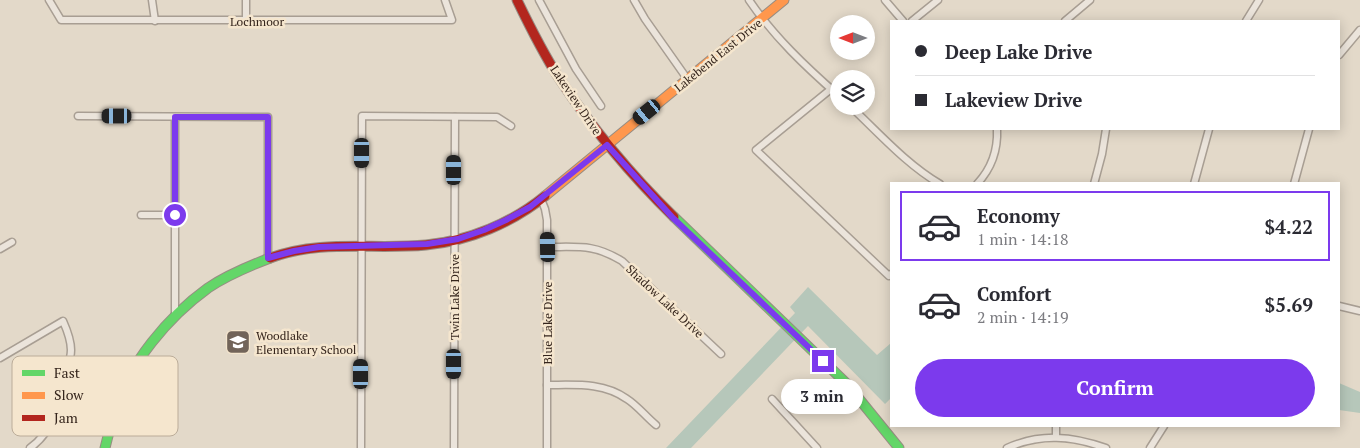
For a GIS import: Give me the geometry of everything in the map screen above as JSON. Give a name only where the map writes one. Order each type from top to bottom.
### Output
[{"type":"street","name":"Lochmoor","points":[[49,0],[61,20],[452,20],[445,0]]},
{"type":"street","points":[[152,0],[155,21]]},
{"type":"street","points":[[246,0],[246,21]]},
{"type":"street","name":"Lakeview Drive","points":[[517,0],[539,45],[562,83],[607,145],[673,218],[847,384],[899,448]]},
{"type":"street","points":[[539,0],[576,69],[600,106]]},
{"type":"street","points":[[634,0],[645,19],[688,80]]},
{"type":"street","points":[[749,0],[795,56],[830,88]]},
{"type":"street","name":"Lakebend East Drive","points":[[141,356],[148,344],[175,314],[202,292],[245,266],[294,251],[319,247],[427,244],[454,240],[484,230],[530,207],[784,0]]},
{"type":"street","points":[[885,0],[902,20]]},
{"type":"street","points":[[913,20],[938,0]]},
{"type":"street","points":[[1066,20],[1090,0]]},
{"type":"street","points":[[1247,20],[1259,0]]},
{"type":"street","points":[[1340,54],[1360,30]]},
{"type":"street","points":[[830,90],[756,150],[890,275]]},
{"type":"street","points":[[859,115],[918,169],[937,182]]},
{"type":"street","points":[[78,116],[268,117],[268,258]]},
{"type":"street","points":[[360,448],[362,116],[497,117],[511,126]]},
{"type":"street","points":[[175,117],[175,314]]},
{"type":"street","name":"Twin Lake Drive","points":[[454,448],[455,117]]},
{"type":"street","points":[[979,182],[993,159],[997,145],[997,130]]},
{"type":"street","points":[[1094,182],[1106,130]]},
{"type":"street","points":[[1195,182],[1209,130]]},
{"type":"street","points":[[1295,182],[1309,130]]},
{"type":"street","name":"Blue Lake Drive","points":[[540,199],[545,208],[548,247],[547,448]]},
{"type":"street","points":[[141,215],[175,215]]},
{"type":"street","points":[[0,249],[12,242]]},
{"type":"street","name":"Shadow Lake Drive","points":[[548,247],[594,248],[609,253],[622,261],[721,354]]},
{"type":"street","points":[[1340,306],[1360,311]]},
{"type":"street","points":[[0,358],[63,321],[70,338],[70,356]]},
{"type":"street","points":[[547,385],[586,385],[610,390],[632,402],[656,425]]},
{"type":"street","points":[[772,399],[817,448]]},
{"type":"street","points":[[1056,427],[1056,437]]},
{"type":"street","points":[[1150,448],[1163,427]]},
{"type":"street","points":[[30,448],[43,436]]},
{"type":"street","points":[[1007,448],[1027,441],[1056,437],[1082,445],[1106,448]]},
{"type":"shaded area","points":[[808,287],[877,355],[890,344],[890,399],[885,404],[808,326],[691,448],[666,448],[795,313],[790,307]]},
{"type":"shaded area","points":[[1340,383],[1360,392],[1360,413],[1340,410]]},
{"type":"traffic: fast","points":[[674,217],[847,384],[899,448]]},
{"type":"traffic: fast","points":[[142,356],[165,327],[208,288],[230,275],[270,258]]},
{"type":"traffic: fast","points":[[105,448],[108,436]]},
{"type":"traffic: slow","points":[[545,196],[784,0]]},
{"type":"traffic: jam","points":[[517,0],[559,78],[585,115],[627,168],[674,217]]},
{"type":"traffic: jam","points":[[270,258],[289,252],[328,247],[406,246],[442,243],[489,229],[519,214],[545,196]]},
{"type":"place","name":"Woodlake Elementary School","points":[[238,342]]},
{"type":"route","points":[[175,215],[175,117],[268,117],[268,258],[319,247],[427,244],[458,239],[484,230],[530,207],[607,145],[673,218],[823,361]]}]
